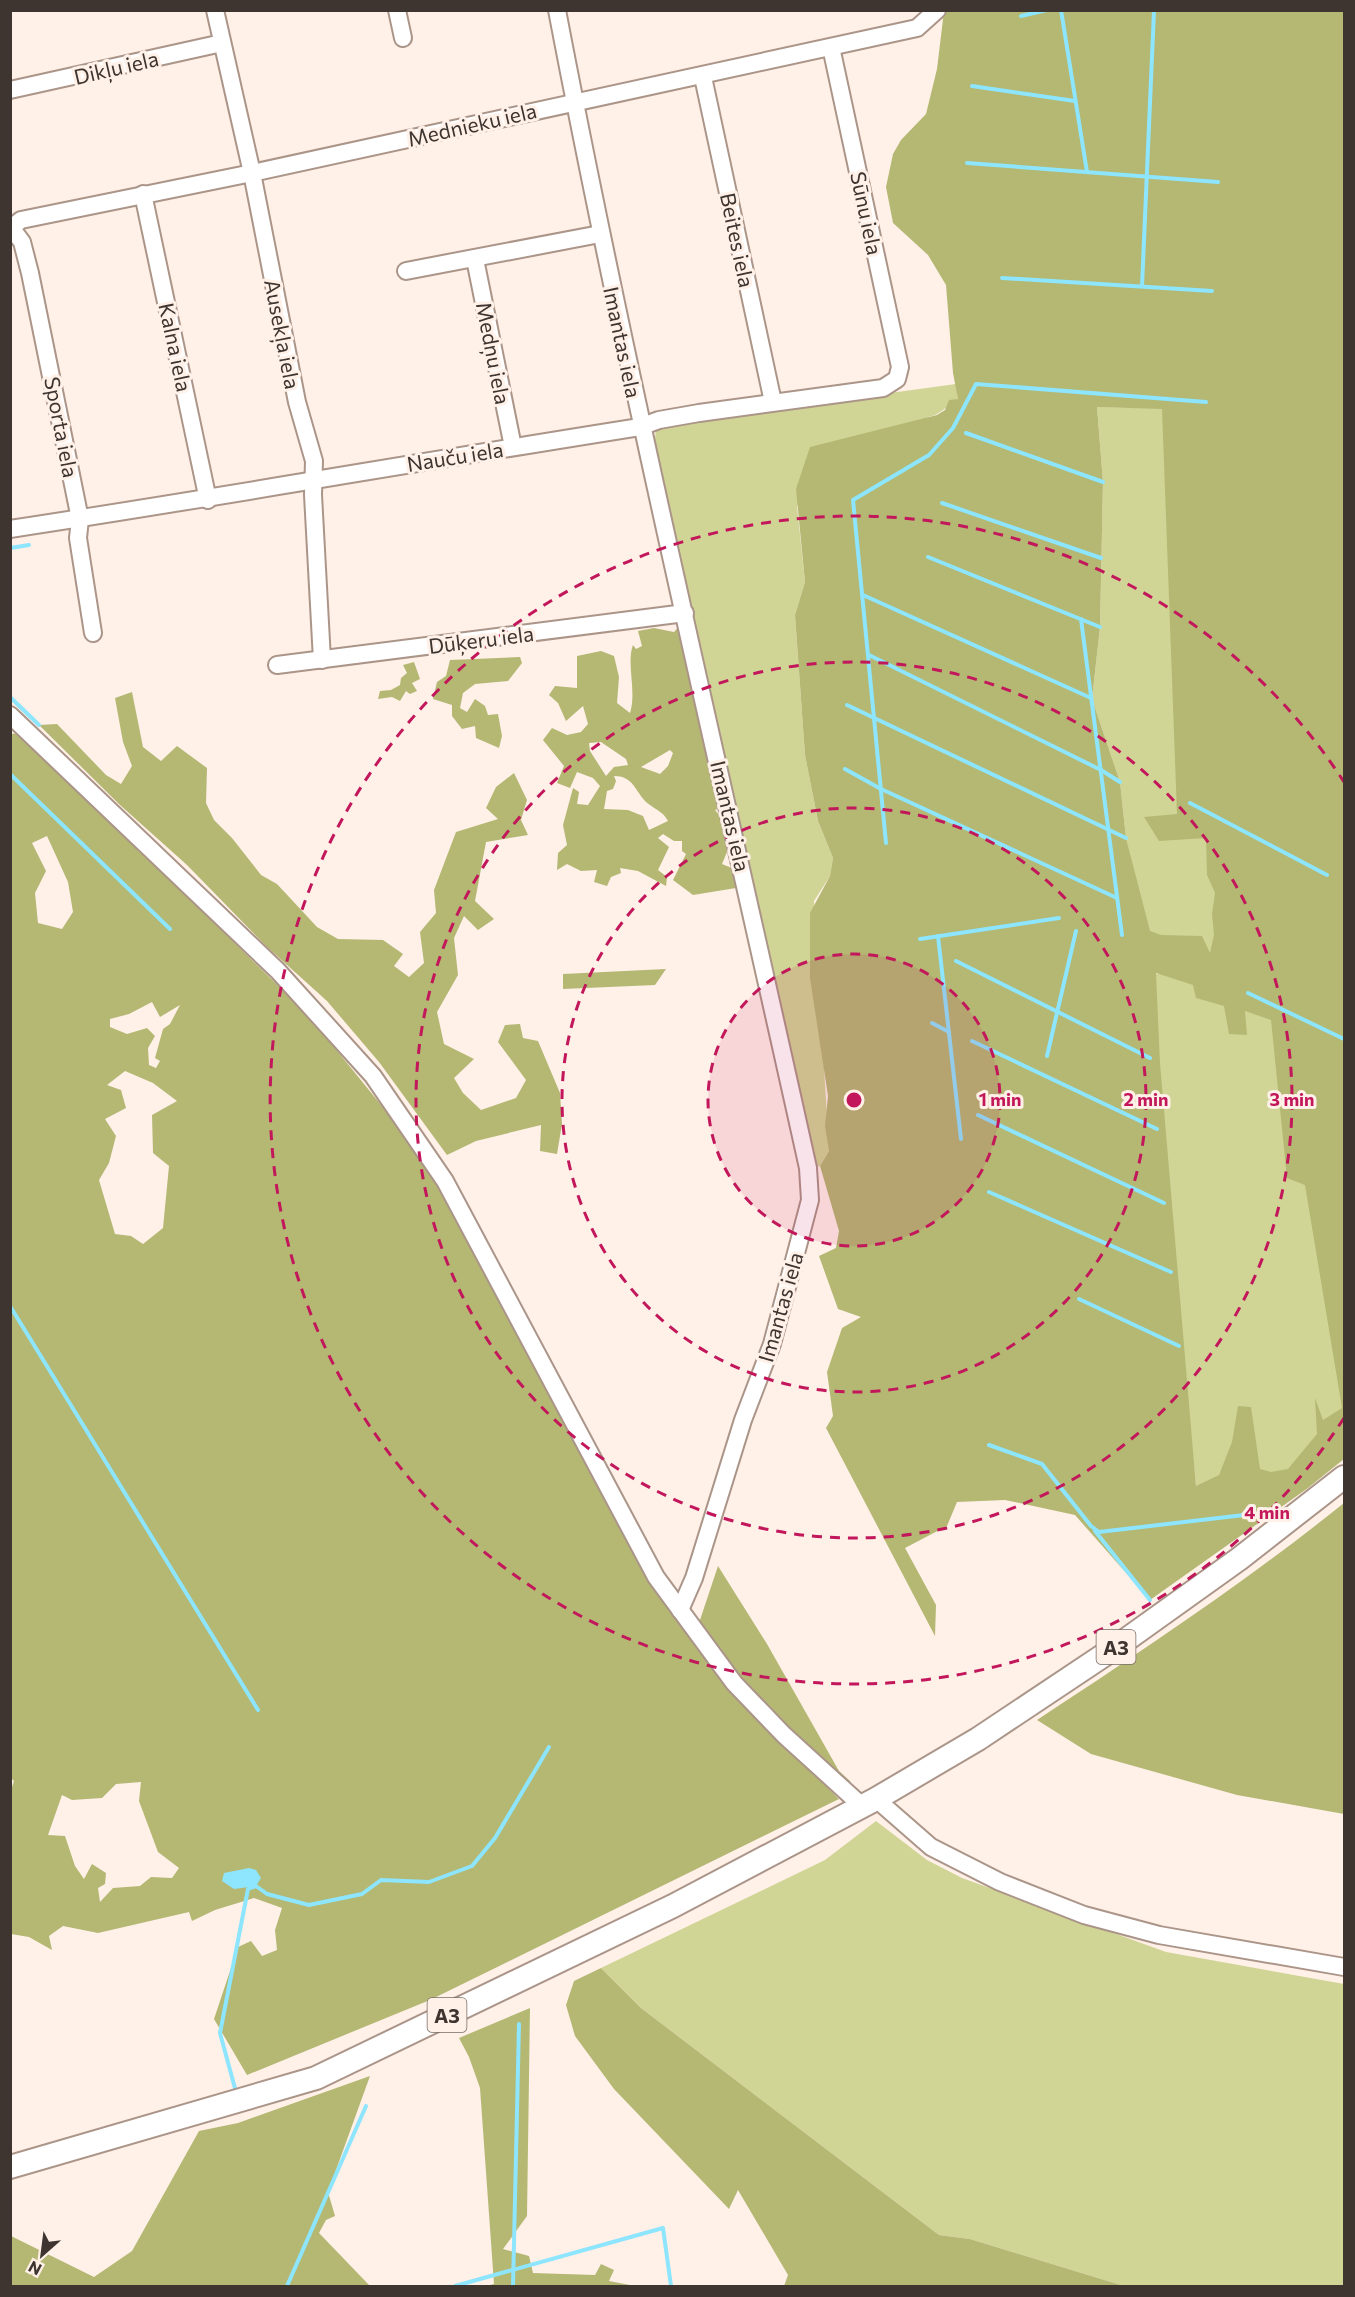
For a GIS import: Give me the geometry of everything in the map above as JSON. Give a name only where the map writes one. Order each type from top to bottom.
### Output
[{"type":"highway","name":"A3","points":[[10,2167],[316,2078],[673,1906],[869,1803],[978,1739],[1116,1647],[1239,1559],[1344,1477]]},
{"type":"street","name":"Ausekļa iela","points":[[215,10],[252,174],[297,402],[314,461],[312,479],[322,660]]},
{"type":"street","points":[[397,10],[404,38]]},
{"type":"street","name":"Imantas iela","points":[[557,10],[640,427],[685,613],[808,1168],[810,1200],[772,1344],[743,1420],[694,1578],[680,1610]]},
{"type":"street","name":"Mednieku iela","points":[[11,227],[21,220],[252,174],[574,101],[704,77],[917,28],[934,14]]},
{"type":"street","name":"Dikļu iela","points":[[10,90],[222,43]]},
{"type":"street","name":"Sūnu iela","points":[[831,47],[900,367],[897,379]]},
{"type":"street","name":"Beites iela","points":[[704,77],[773,402]]},
{"type":"street","name":"Kalna iela","points":[[143,194],[208,500]]},
{"type":"street","name":"Sporta iela","points":[[11,227],[22,242],[30,273],[80,519],[78,538],[93,633]]},
{"type":"street","points":[[406,271],[600,234]]},
{"type":"street","name":"Medņu iela","points":[[475,259],[513,447]]},
{"type":"street","name":"Nauču iela","points":[[10,530],[208,500],[312,479],[640,427],[659,420],[883,388],[897,379]]},
{"type":"street","name":"Dūķeru iela","points":[[277,665],[685,613]]},
{"type":"street","points":[[10,715],[278,971],[366,1068],[397,1107],[445,1181],[656,1577],[734,1683],[784,1735],[869,1803],[932,1847],[1000,1882],[1084,1915],[1159,1935],[1344,1967]]},
{"type":"green space","points":[[944,11],[1344,11],[1344,1459],[1308,1488],[1150,1600],[1075,1515],[1005,1500],[957,1502],[947,1526],[905,1548],[936,1605],[935,1636],[826,1428],[833,1416],[827,1372],[842,1328],[861,1317],[838,1309],[819,1256],[836,1248],[839,1231],[820,1166],[829,1151],[825,1126],[828,1096],[810,978],[810,913],[830,876],[833,858],[818,821],[805,755],[795,615],[805,582],[796,489],[810,447],[937,415],[945,410],[949,400],[958,399],[953,373],[946,285],[928,255],[893,223],[886,187],[893,154],[901,140],[926,114],[937,69]],"holes":[[[1097,407],[1162,409],[1177,814],[1144,817],[1159,841],[1206,838],[1207,875],[1215,893],[1212,914],[1214,935],[1210,953],[1202,936],[1161,935],[1150,931],[1126,838],[1120,782],[1092,699],[1100,627],[1103,482]],[[1156,973],[1193,985],[1196,998],[1224,1006],[1229,1034],[1247,1035],[1245,1011],[1271,1020],[1287,1178],[1305,1185],[1342,1408],[1323,1420],[1315,1398],[1317,1434],[1288,1469],[1271,1472],[1260,1469],[1251,1407],[1238,1406],[1232,1442],[1219,1475],[1196,1486],[1160,1063]]]},
{"type":"green space","points":[[956,384],[958,399],[797,506],[805,582],[795,615],[805,755],[818,821],[833,858],[830,876],[814,901],[829,1151],[820,1166],[814,1168],[654,448],[656,429],[671,423]]},
{"type":"green space","points":[[1097,407],[1206,409],[1344,847],[1344,1452],[1329,1465],[1196,1486],[1146,973],[1160,974],[1157,971],[1126,838],[1120,782],[1092,699],[1100,627],[1103,482]]},
{"type":"green space","points":[[683,622],[723,807],[715,810],[725,822],[722,830],[732,840],[722,864],[739,871],[740,878],[736,888],[693,895],[673,880],[686,854],[682,851],[682,841],[674,841],[663,834],[658,838],[669,847],[658,870],[667,877],[666,886],[638,871],[620,868],[621,873],[611,877],[607,886],[594,882],[597,870],[581,871],[567,864],[557,870],[558,853],[567,845],[563,825],[573,788],[579,792],[577,804],[588,805],[600,786],[593,778],[577,772],[570,788],[557,783],[564,766],[543,740],[552,728],[567,735],[581,732],[588,724],[583,706],[566,721],[558,703],[549,695],[555,686],[577,688],[577,656],[601,651],[614,656],[619,677],[617,703],[630,713],[632,705],[631,652],[633,645],[636,649],[642,646],[638,631],[654,628],[674,632]],"holes":[[[601,742],[626,759],[628,765],[614,767],[606,776],[590,751],[589,743]],[[670,750],[673,753],[668,766],[660,774],[641,767]],[[614,776],[627,779],[645,801],[668,821],[649,830],[643,816],[628,810],[604,809],[607,791],[613,789],[616,781]]]},
{"type":"green space","points":[[520,657],[522,663],[508,681],[475,684],[463,693],[460,708],[467,712],[475,699],[485,706],[488,715],[498,714],[502,736],[499,748],[476,738],[475,726],[462,729],[452,716],[452,705],[433,699],[437,682],[446,676],[450,660]]},
{"type":"green space","points":[[414,662],[420,679],[412,683],[417,691],[410,694],[406,691],[400,701],[392,697],[378,699],[380,691],[391,690],[400,685],[401,678],[407,673],[403,665]]},
{"type":"green space","points":[[132,692],[143,747],[161,761],[177,746],[207,768],[206,803],[214,820],[232,838],[261,875],[277,884],[317,927],[338,939],[383,940],[403,954],[394,966],[409,977],[424,963],[420,932],[436,913],[434,890],[456,832],[498,819],[486,808],[496,787],[514,773],[527,800],[521,820],[528,835],[486,842],[475,901],[494,919],[478,930],[464,916],[454,938],[458,975],[437,1012],[444,1044],[474,1059],[454,1078],[463,1093],[481,1110],[516,1098],[526,1080],[498,1042],[505,1025],[520,1024],[523,1038],[538,1041],[560,1093],[562,1124],[557,1154],[540,1151],[541,1125],[476,1141],[447,1155],[379,1062],[327,1001],[266,946],[187,865],[120,805],[39,725],[57,724],[106,775],[121,784],[132,766],[123,742],[115,698]]},
{"type":"green space","points":[[21,733],[308,1015],[429,1164],[674,1616],[712,1665],[753,1711],[839,1799],[430,2000],[247,2075],[214,2019],[238,1947],[251,1941],[262,1956],[277,1950],[275,1930],[282,1908],[254,1898],[215,1910],[192,1921],[189,1912],[98,1933],[63,1926],[49,1936],[52,1950],[29,1937],[11,1934],[10,1793],[14,1781],[10,1777],[10,734]],"holes":[[[47,836],[68,882],[73,912],[62,929],[38,923],[35,893],[46,871],[32,843]],[[152,1002],[160,1017],[180,1005],[170,1024],[163,1029],[155,1058],[160,1061],[156,1068],[149,1065],[148,1048],[155,1036],[147,1028],[127,1034],[110,1027],[110,1019],[129,1014]],[[125,1071],[153,1083],[177,1101],[152,1115],[153,1153],[169,1166],[163,1228],[143,1244],[131,1236],[115,1234],[99,1180],[109,1163],[116,1136],[105,1119],[126,1108],[121,1090],[107,1085]],[[141,1782],[139,1801],[158,1852],[179,1868],[172,1878],[151,1877],[140,1886],[113,1888],[100,1902],[98,1888],[105,1884],[106,1873],[92,1864],[84,1879],[75,1866],[65,1836],[48,1835],[62,1795],[72,1800],[102,1798],[116,1784]]]},
{"type":"green space","points":[[666,969],[655,985],[563,989],[563,974]]},
{"type":"green space","points":[[1344,1503],[1344,1814],[1237,1795],[1091,1754],[1037,1720],[1232,1588]]},
{"type":"green space","points":[[718,1566],[767,1644],[839,1771],[850,1781],[851,1787],[815,1760],[726,1662],[699,1623]]},
{"type":"green space","points":[[876,1821],[927,1860],[962,1878],[1166,1952],[1344,1984],[1344,2286],[1124,2286],[970,2239],[939,2235],[641,2008],[601,1968],[825,1860]]},
{"type":"green space","points":[[601,1968],[641,2008],[939,2235],[970,2239],[1124,2286],[784,2286],[788,2275],[738,2190],[729,2209],[614,2089],[575,2036],[566,2005],[574,1981]]},
{"type":"green space","points":[[530,2008],[527,2216],[503,2249],[529,2256],[533,2273],[595,2275],[601,2264],[614,2270],[609,2281],[635,2286],[486,2286],[494,2284],[480,2088],[469,2057],[459,2038]]},
{"type":"green space","points":[[370,2076],[328,2192],[335,2216],[326,2220],[319,2233],[370,2286],[11,2286],[11,2236],[94,2277],[132,2251],[199,2131],[238,2123]]},
{"type":"water","points":[[249,1868],[256,1870],[261,1878],[256,1886],[234,1889],[222,1881],[224,1873]]},
{"type":"waterway","points":[[1021,16],[1047,10]]},
{"type":"waterway","points":[[1061,10],[1087,172]]},
{"type":"waterway","points":[[1142,286],[1154,11]]},
{"type":"waterway","points":[[972,86],[1075,101]]},
{"type":"waterway","points":[[967,163],[1218,182]]},
{"type":"waterway","points":[[1002,278],[1212,291]]},
{"type":"waterway","points":[[886,843],[853,500],[929,455],[953,428],[976,384],[1206,402]]},
{"type":"waterway","points":[[966,433],[1103,482]]},
{"type":"waterway","points":[[942,503],[1101,558]]},
{"type":"waterway","points":[[10,548],[29,545]]},
{"type":"waterway","points":[[928,557],[1100,627]]},
{"type":"waterway","points":[[863,595],[1091,698]]},
{"type":"waterway","points":[[1081,619],[1122,935]]},
{"type":"waterway","points":[[869,655],[1101,770],[1120,782]]},
{"type":"waterway","points":[[10,697],[39,725]]},
{"type":"waterway","points":[[847,705],[1126,838]]},
{"type":"waterway","points":[[845,769],[881,789],[1117,898]]},
{"type":"waterway","points":[[10,774],[170,929]]},
{"type":"waterway","points":[[1190,803],[1327,875]]},
{"type":"waterway","points":[[920,939],[1059,918]]},
{"type":"waterway","points":[[1047,1056],[1076,931]]},
{"type":"waterway","points":[[938,936],[961,1139]]},
{"type":"waterway","points":[[956,961],[1150,1058]]},
{"type":"waterway","points":[[1248,993],[1344,1039]]},
{"type":"waterway","points":[[932,1023],[949,1032]]},
{"type":"waterway","points":[[972,1041],[1157,1129]]},
{"type":"waterway","points":[[978,1115],[1164,1203]]},
{"type":"waterway","points":[[989,1192],[1171,1272]]},
{"type":"waterway","points":[[1079,1299],[1179,1346]]},
{"type":"waterway","points":[[10,1306],[258,1710]]},
{"type":"waterway","points":[[989,1445],[1042,1464],[1091,1526],[1099,1532],[1244,1515]]},
{"type":"waterway","points":[[1095,1531],[1150,1600]]},
{"type":"waterway","points":[[236,2092],[220,2033],[248,1889],[256,1886],[267,1894],[309,1905],[362,1894],[381,1880],[429,1882],[472,1866],[495,1838],[549,1747]]},
{"type":"waterway","points":[[513,2286],[519,2024]]},
{"type":"waterway","points":[[287,2286],[366,2106]]},
{"type":"waterway","points":[[455,2286],[663,2228],[671,2286]]}]
